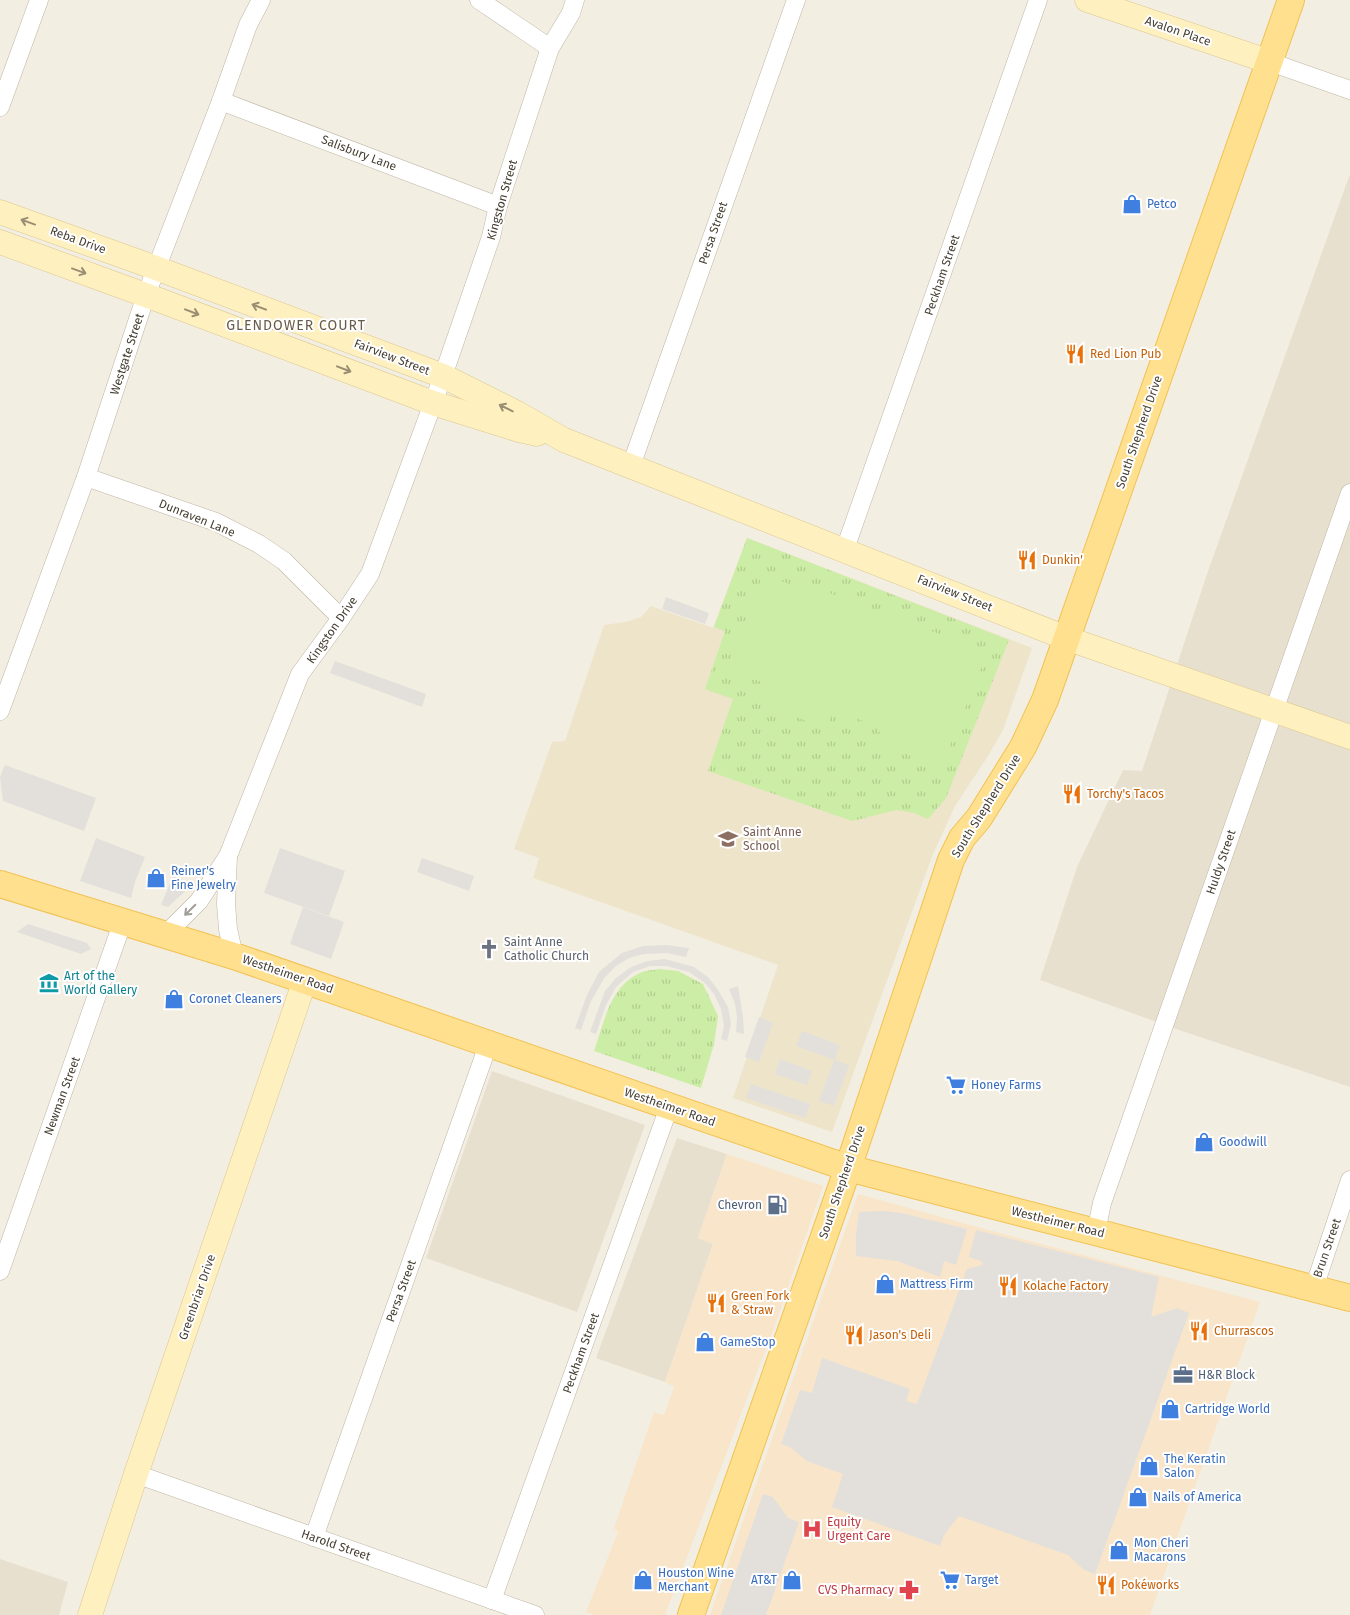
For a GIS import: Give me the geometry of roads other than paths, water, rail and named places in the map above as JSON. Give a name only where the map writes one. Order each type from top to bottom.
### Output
[{"type":"main road","name":"South Shepherd Drive","points":[[691,1615],[848,1168],[951,860],[962,838],[979,818],[1023,747],[1045,700],[1292,0]]},
{"type":"main road","name":"Westheimer Road","points":[[0,884],[234,956],[848,1168],[1350,1298]]},
{"type":"street","points":[[0,107],[39,0]]},
{"type":"street","name":"Westgate Street","points":[[0,711],[86,477],[146,295],[221,101],[248,25],[261,0]]},
{"type":"street","points":[[479,0],[550,48]]},
{"type":"street","name":"Kingston Street","points":[[433,403],[491,237],[498,206],[550,48],[571,13],[576,0]]},
{"type":"street","name":"Persa Street","points":[[631,466],[796,0]]},
{"type":"street","name":"Peckham Street","points":[[845,549],[1038,0]]},
{"type":"street","name":"Avalon Place","points":[[1086,0],[1270,62]]},
{"type":"street","points":[[1270,62],[1350,90]]},
{"type":"street","name":"Salisbury Lane","points":[[221,101],[498,206]]},
{"type":"street","name":"Reba Drive","points":[[0,212],[156,268]]},
{"type":"street","points":[[0,242],[146,295]]},
{"type":"street","name":"Fairview Street","points":[[156,268],[443,376],[517,413],[564,440],[845,549],[1066,638],[1350,737]]},
{"type":"street","name":"Fairview Street","points":[[146,295],[433,403],[519,430],[564,440]]},
{"type":"street","name":"Kingston Drive","points":[[166,934],[199,901],[228,856],[300,674],[370,574],[433,403]]},
{"type":"street","name":"Dunraven Lane","points":[[86,477],[216,522],[259,544],[284,561],[341,618]]},
{"type":"street","name":"Huldy Street","points":[[1096,1232],[1102,1203],[1350,493]]},
{"type":"street","name":"Kingston Drive","points":[[228,856],[226,904],[228,929],[234,956]]},
{"type":"street","name":"Newman Street","points":[[0,1271],[123,921]]},
{"type":"street","name":"Greenbriar Drive","points":[[90,1615],[136,1474],[305,980]]},
{"type":"street","name":"Persa Street","points":[[314,1537],[488,1045]]},
{"type":"street","name":"Peckham Street","points":[[492,1600],[669,1107]]},
{"type":"street","name":"Brun Street","points":[[1314,1288],[1350,1180]]},
{"type":"street","name":"Harold Street","points":[[136,1474],[536,1615]]},
{"type":"place","name":"Petco","points":[[1132,204]]},
{"type":"place","name":"Red Lion Pub","points":[[1075,354]]},
{"type":"place","name":"Dunkin'","points":[[1027,560]]},
{"type":"place","name":"Torchy's Tacos","points":[[1072,794]]},
{"type":"place","name":"Saint Anne School","points":[[728,839]]},
{"type":"place","name":"Reiner's Fine Jewelry","points":[[156,878]]},
{"type":"place","name":"Saint Anne Catholic Church","points":[[489,949]]},
{"type":"place","name":"Art of the World Gallery","points":[[49,983]]},
{"type":"place","name":"Coronet Cleaners","points":[[174,999]]},
{"type":"place","name":"Honey Farms","points":[[956,1085]]},
{"type":"place","name":"Goodwill","points":[[1204,1142]]},
{"type":"place","name":"Chevron","points":[[777,1205]]},
{"type":"place","name":"Mattress Firm","points":[[885,1284]]},
{"type":"place","name":"Kolache Factory","points":[[1008,1286]]},
{"type":"place","name":"Green Fork & Straw","points":[[716,1303]]},
{"type":"place","name":"Churrascos","points":[[1199,1331]]},
{"type":"place","name":"Jason's Deli","points":[[854,1335]]},
{"type":"place","name":"GameStop","points":[[705,1342]]},
{"type":"place","name":"H&R Block","points":[[1183,1375]]},
{"type":"place","name":"Cartridge World","points":[[1170,1409]]},
{"type":"place","name":"The Keratin Salon","points":[[1149,1466]]},
{"type":"place","name":"Nails of America","points":[[1138,1497]]},
{"type":"place","name":"Equity Urgent Care","points":[[812,1529]]},
{"type":"place","name":"Mon Cheri Macarons","points":[[1119,1550]]},
{"type":"place","name":"Houston Wine Merchant","points":[[643,1580]]},
{"type":"place","name":"AT&T","points":[[792,1580]]},
{"type":"place","name":"Target","points":[[950,1580]]},
{"type":"place","name":"Pokéworks","points":[[1106,1585]]},
{"type":"place","name":"CVS Pharmacy","points":[[909,1590]]},
{"type":"district","name":"GLENDOWER COURT","points":[[296,325]]}]
